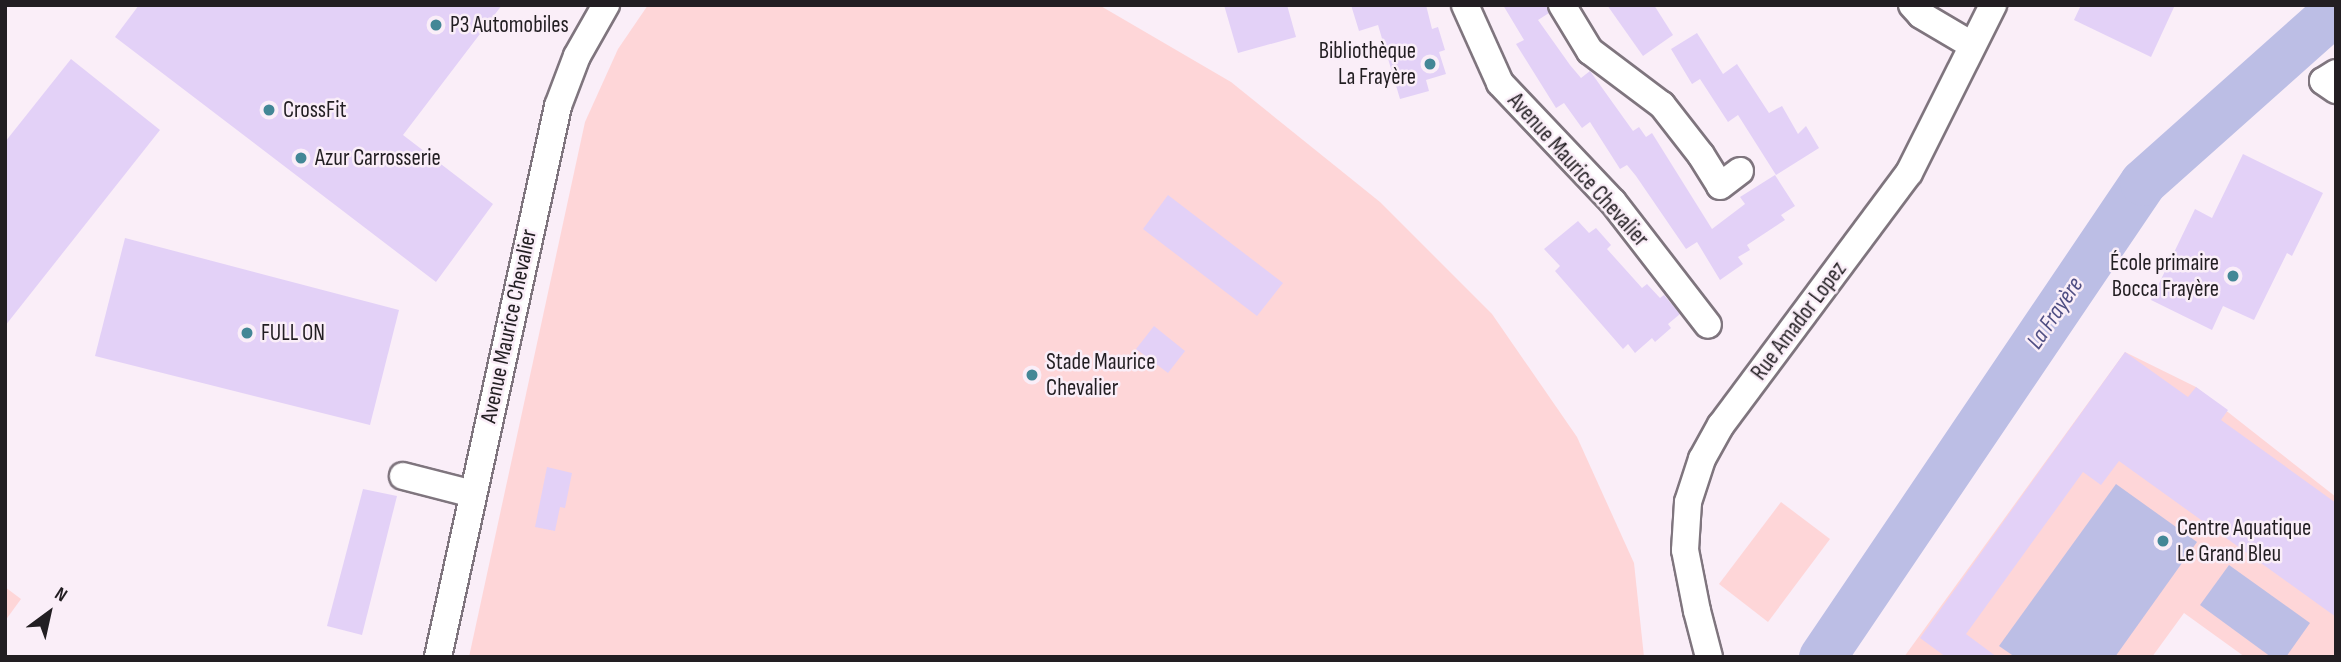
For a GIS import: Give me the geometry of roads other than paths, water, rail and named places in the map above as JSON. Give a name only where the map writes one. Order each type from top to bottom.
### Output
[{"type":"street","name":"Avenue Maurice Chevalier","points":[[438,657],[558,106],[578,56],[606,5]]},
{"type":"street","name":"Avenue Maurice Chevalier","points":[[1465,5],[1500,83],[1613,202],[1708,325]]},
{"type":"street","points":[[1562,5],[1590,51],[1662,105],[1702,155],[1720,186],[1741,171]]},
{"type":"street","points":[[1912,5],[1921,15],[1972,45]]},
{"type":"street","name":"Rue Amador Lopez","points":[[1709,657],[1685,550],[1688,502],[1702,459],[1721,425],[1909,173],[1993,5]]},
{"type":"street","points":[[2336,73],[2323,80],[2336,90]]},
{"type":"street","points":[[403,476],[474,494]]},
{"type":"water","points":[[2116,484],[2197,542],[2115,657],[2015,657],[1999,646]]},
{"type":"water","points":[[2229,565],[2310,623],[2286,657],[2271,657],[2200,605]]},
{"type":"waterway","name":"La Frayère","points":[[1822,657],[2143,182],[2336,10]]},
{"type":"place","name":"P3 Automobiles","points":[[436,25]]},
{"type":"place","name":"Bibliothèque La Frayère","points":[[1430,64]]},
{"type":"place","name":"CrossFit","points":[[269,110]]},
{"type":"place","name":"Azur Carrosserie","points":[[301,158]]},
{"type":"place","name":"École primaire Bocca Frayère","points":[[2233,276]]},
{"type":"place","name":"FULL ON","points":[[247,333]]},
{"type":"place","name":"Stade Maurice Chevalier","points":[[1032,375]]},
{"type":"place","name":"Centre Aquatique Le Grand Bleu","points":[[2163,541]]}]
